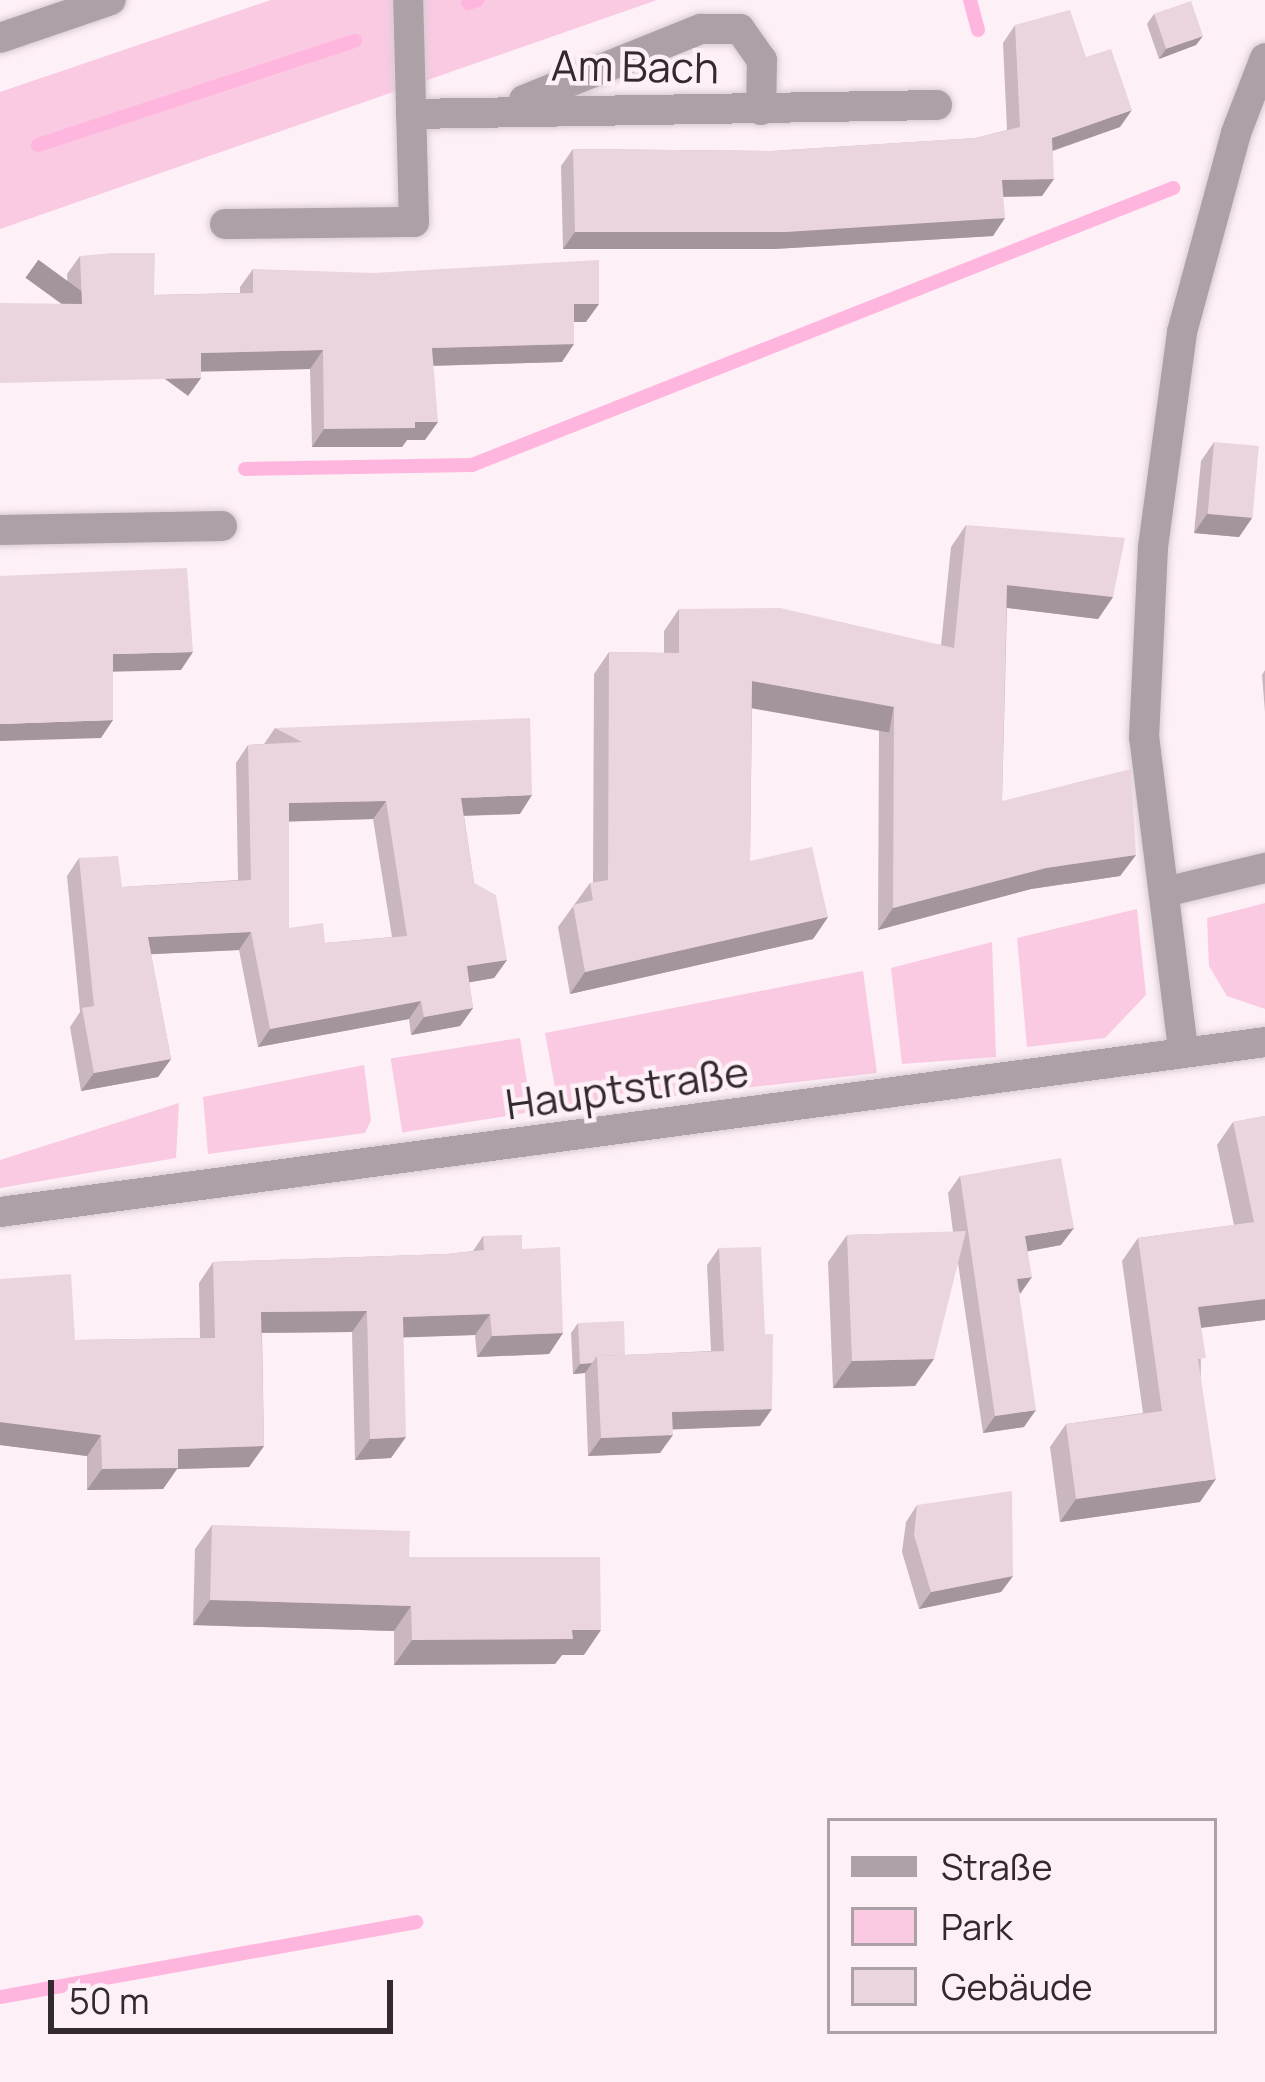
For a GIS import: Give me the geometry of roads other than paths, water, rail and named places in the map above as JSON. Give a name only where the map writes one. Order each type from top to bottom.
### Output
[{"type":"street","points":[[0,38],[111,0]]},
{"type":"street","points":[[226,224],[414,222],[408,0]]},
{"type":"street","name":"Am Bach","points":[[507,107],[701,29],[740,29],[762,60],[761,110]]},
{"type":"street","points":[[1183,1048],[1144,738],[1153,548],[1182,332],[1236,133],[1265,58]]},
{"type":"street","name":"Am Bach","points":[[412,114],[507,107],[761,110],[937,105]]},
{"type":"street","points":[[0,530],[222,526]]},
{"type":"street","points":[[1165,892],[1265,868]]},
{"type":"street","name":"Hauptstraße","points":[[0,1212],[1183,1048],[1265,1042]]},
{"type":"waterway","points":[[468,3],[478,0]]},
{"type":"waterway","points":[[970,0],[978,30]]},
{"type":"waterway","points":[[38,145],[355,41]]},
{"type":"waterway","points":[[245,469],[472,465],[1173,188]]},
{"type":"waterway","points":[[0,1997],[416,1922]]}]
